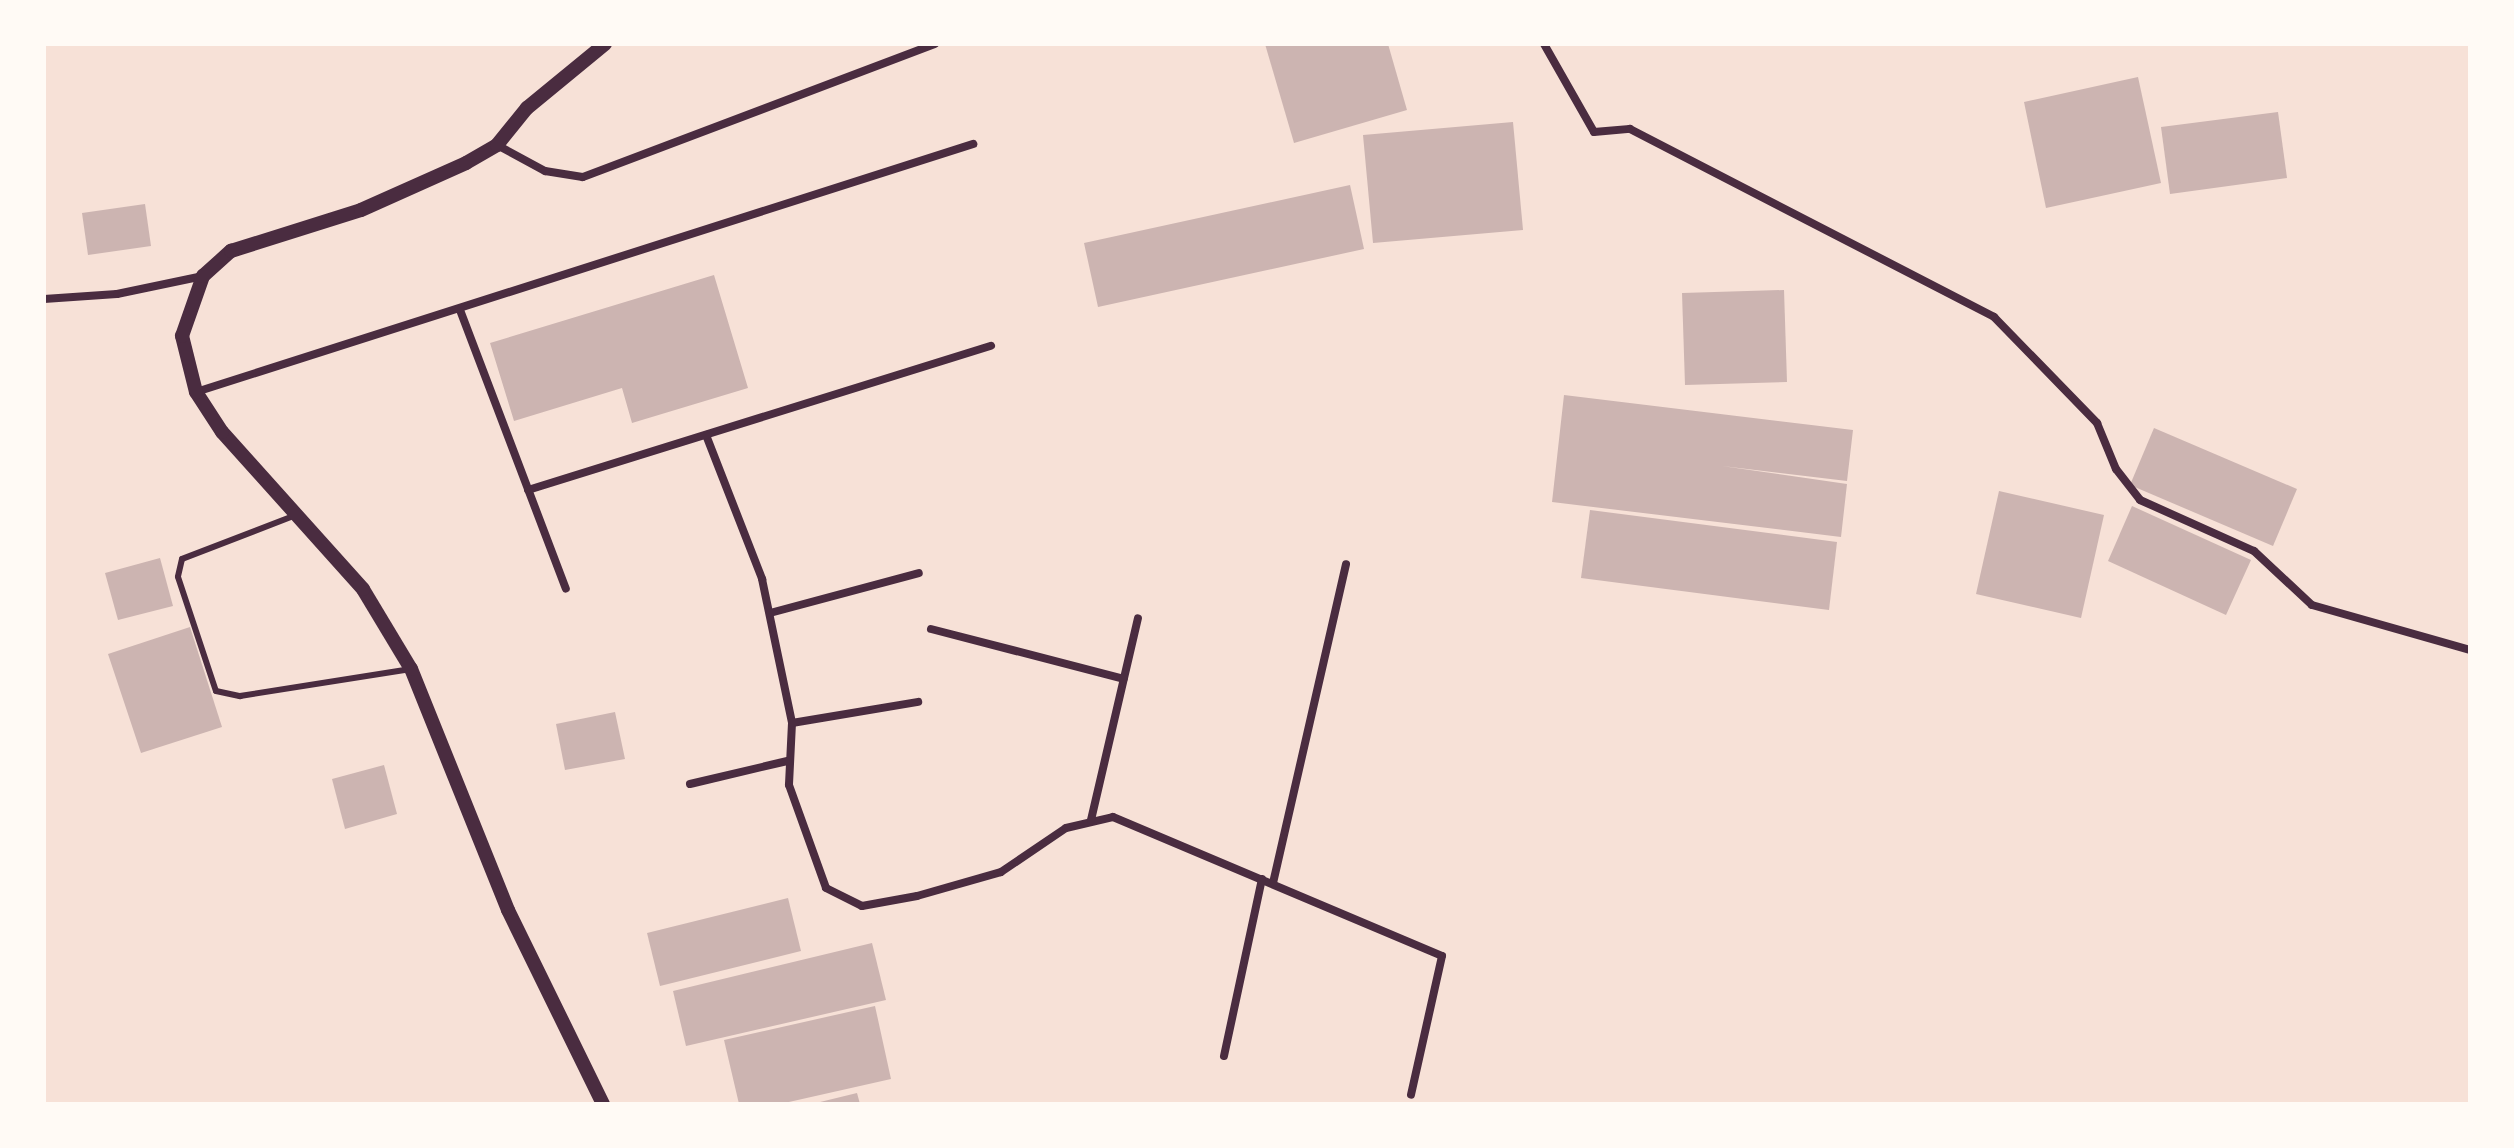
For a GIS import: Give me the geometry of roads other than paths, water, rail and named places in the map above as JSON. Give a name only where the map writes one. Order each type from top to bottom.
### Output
[{"type":"street","points":[[603,1104],[508,910],[411,669],[363,589],[300,514],[256,471],[196,392],[182,336],[203,276],[231,251],[408,193],[497,145],[527,108],[605,44]]},
{"type":"street","points":[[497,145],[545,171],[583,177],[935,44]]},
{"type":"street","points":[[1544,44],[1594,132],[1630,129],[1994,317],[2097,423],[2116,469],[2140,500],[2254,551],[2312,605],[2470,650]]},
{"type":"street","points":[[196,392],[973,144]]},
{"type":"street","points":[[44,299],[117,294],[203,276]]},
{"type":"street","points":[[460,310],[566,589]]},
{"type":"street","points":[[528,490],[991,346]]},
{"type":"street","points":[[706,435],[770,613],[792,723],[787,761],[815,872],[845,903],[862,906],[1001,872],[1066,828],[1113,817],[1442,956],[1411,1095]]},
{"type":"street","points":[[1273,883],[1346,564]]},
{"type":"street","points":[[770,613],[919,573]]},
{"type":"street","points":[[1091,820],[1138,618]]},
{"type":"street","points":[[931,629],[1124,679]]},
{"type":"street","points":[[792,723],[918,702]]},
{"type":"street","points":[[690,784],[787,761]]},
{"type":"street","points":[[1224,1056],[1262,879]]},
{"type":"lane","points":[[300,514],[182,559],[178,577],[216,691],[240,696],[411,669]]}]
